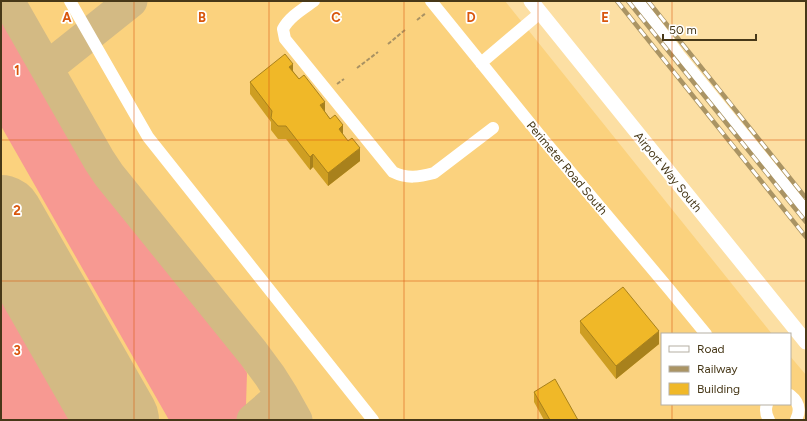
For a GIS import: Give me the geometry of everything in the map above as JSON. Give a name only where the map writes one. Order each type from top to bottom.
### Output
[{"type":"main road","name":"Airport Way South","points":[[535,7],[806,342]]},
{"type":"lane","points":[[70,1],[148,137],[373,420]]},
{"type":"lane","points":[[314,1],[286,23],[283,29],[285,39],[393,172],[401,176],[410,177],[434,173],[493,128]]},
{"type":"lane","points":[[638,1],[679,55],[806,212]]},
{"type":"lane","name":"Perimeter Road South","points":[[430,6],[480,63],[705,333]]},
{"type":"lane","points":[[480,63],[535,7]]},
{"type":"lane","points":[[791,396],[798,403],[799,414],[796,420]]},
{"type":"lane","points":[[766,405],[766,413],[769,420]]},
{"type":"path","points":[[417,20],[430,6]]},
{"type":"path","points":[[388,44],[405,30]]},
{"type":"path","points":[[357,68],[378,52]]},
{"type":"path","points":[[335,86],[344,79]]},
{"type":"shaded area","points":[[1,1],[505,1],[771,333],[661,333],[661,405],[791,405],[791,357],[806,375],[806,420],[1,420]]},
{"type":"shaded area","points":[[1,18],[93,178],[233,350],[247,373],[246,405],[238,420],[169,420],[1,126]]},
{"type":"shaded area","points":[[1,291],[76,420],[1,420]]},
{"type":"building","points":[[285,54],[293,64],[289,67],[299,79],[304,75],[325,102],[320,105],[330,119],[335,115],[343,125],[339,129],[348,141],[352,138],[360,148],[328,173],[313,154],[310,157],[286,126],[278,126],[271,118],[272,111],[250,82]]},
{"type":"building","points":[[623,287],[659,331],[616,366],[580,321]]},
{"type":"building","points":[[555,379],[578,420],[550,420],[534,392]]},
{"type":"taxiway","points":[[8,1],[109,175],[253,353],[270,376],[296,420]]},
{"type":"taxiway","points":[[47,68],[131,1]]},
{"type":"taxiway","points":[[253,420],[282,395]]},
{"type":"runway","points":[[1,217],[117,420]]},
{"type":"railway","points":[[617,1],[806,237]]},
{"type":"railway","points":[[628,1],[806,222]]},
{"type":"railway","points":[[648,1],[806,198]]}]
